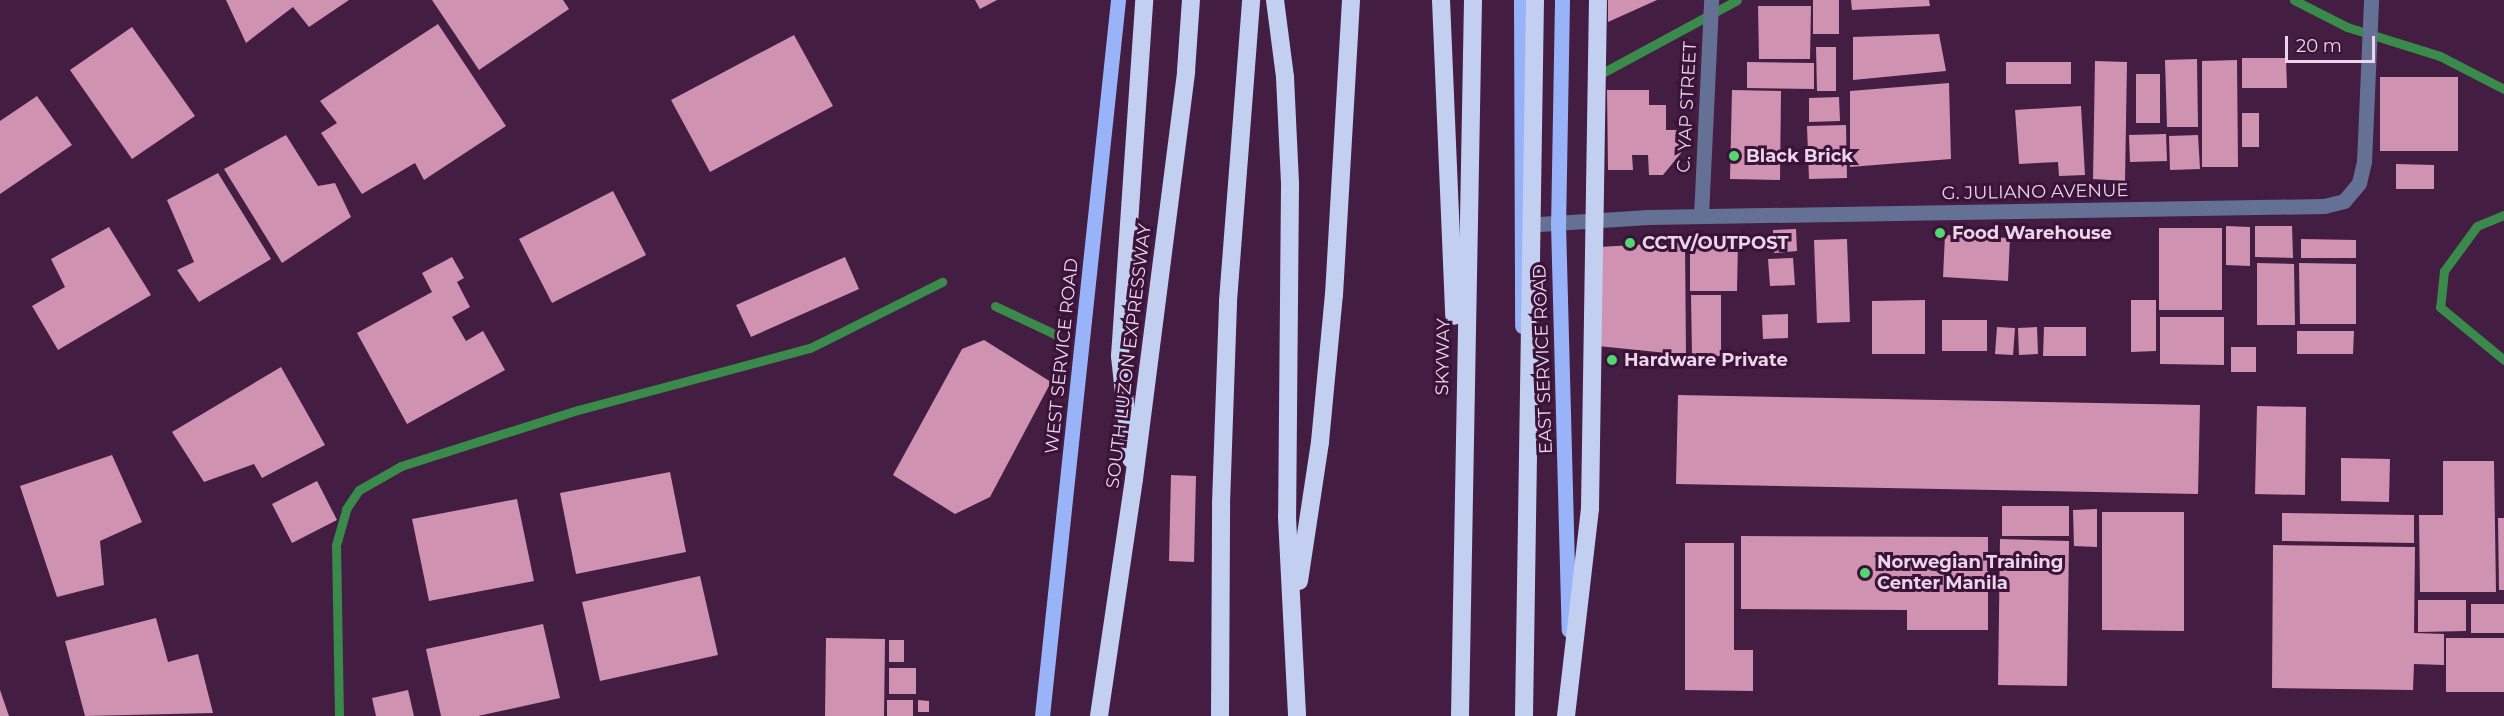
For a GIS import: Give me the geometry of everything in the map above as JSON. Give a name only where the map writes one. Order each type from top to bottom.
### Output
[{"type":"highway","points":[[1134,479],[1124,417],[1120,356],[1144,0]]},
{"type":"highway","name":"SOUTH LUZON EXPRESSWAY","points":[[1099,716],[1134,479],[1186,71],[1191,0]]},
{"type":"highway","points":[[1220,716],[1221,504],[1228,301],[1251,0]]},
{"type":"highway","points":[[1275,0],[1285,77],[1290,185],[1287,517],[1297,716]]},
{"type":"highway","points":[[1293,622],[1320,442],[1333,306],[1351,0]]},
{"type":"highway","points":[[1441,0],[1462,474]]},
{"type":"highway","name":"SKYWAY","points":[[1460,716],[1462,474],[1473,0]]},
{"type":"highway","points":[[1524,716],[1534,0]]},
{"type":"highway","points":[[1566,716],[1590,508],[1598,0]]},
{"type":"main road","name":"WEST SERVICE ROAD","points":[[1042,716],[1118,0]]},
{"type":"main road","name":"EAST SERVICE ROAD","points":[[1521,0],[1520,225],[1530,716]]},
{"type":"main road","name":"EAST SERVICE ROAD","points":[[1563,0],[1558,223],[1571,716]]},
{"type":"street","name":"C. YAP STREET","points":[[1701,216],[1711,0]]},
{"type":"street","name":"G. JULIANO AVENUE","points":[[1520,225],[1701,216],[2324,206],[2344,201],[2359,183],[2364,162],[2371,0]]},
{"type":"building","points":[[226,0],[349,0],[309,27],[293,7],[246,43]]},
{"type":"building","points":[[432,0],[563,0],[569,9],[479,70]]},
{"type":"building","points":[[975,0],[997,0],[980,9]]},
{"type":"building","points":[[1608,0],[1657,0],[1608,22]]},
{"type":"building","points":[[1813,0],[1839,0],[1839,34],[1813,34]]},
{"type":"building","points":[[1851,0],[1929,0],[1930,6],[1852,10]]},
{"type":"building","points":[[1758,6],[1811,6],[1810,59],[1759,59]]},
{"type":"building","points":[[438,24],[506,126],[424,180],[415,163],[362,194],[321,133],[337,123],[320,101]]},
{"type":"building","points":[[132,27],[195,116],[132,159],[70,70]]},
{"type":"building","points":[[1939,34],[1946,71],[1853,80],[1853,37]]},
{"type":"building","points":[[794,35],[833,106],[710,172],[671,100]]},
{"type":"building","points":[[1816,47],[1836,47],[1836,91],[1817,91]]},
{"type":"building","points":[[2242,58],[2286,58],[2287,88],[2242,88]]},
{"type":"building","points":[[2197,59],[2198,127],[2167,127],[2165,60]]},
{"type":"building","points":[[2237,60],[2238,167],[2202,167],[2202,61]]},
{"type":"building","points":[[2095,61],[2127,62],[2125,181],[2093,179]]},
{"type":"building","points":[[1747,62],[1814,63],[1814,89],[1747,88]]},
{"type":"building","points":[[2006,62],[2071,62],[2071,84],[2006,84]]},
{"type":"building","points":[[2136,74],[2160,74],[2160,123],[2136,123]]},
{"type":"building","points":[[2380,77],[2458,77],[2458,151],[2380,151]]},
{"type":"building","points":[[1949,83],[1951,159],[1850,167],[1850,91]]},
{"type":"building","points":[[1607,90],[1649,90],[1649,105],[1666,105],[1666,130],[1681,130],[1681,153],[1663,175],[1649,175],[1648,155],[1632,155],[1633,170],[1608,170]]},
{"type":"building","points":[[1732,90],[1781,91],[1780,180],[1730,179]]},
{"type":"building","points":[[37,96],[72,145],[0,194],[0,121]]},
{"type":"building","points":[[1839,97],[1840,121],[1809,122],[1809,98]]},
{"type":"building","points":[[2081,106],[2085,175],[2059,176],[2058,162],[2019,164],[2015,110]]},
{"type":"building","points":[[2242,113],[2259,113],[2259,147],[2242,147]]},
{"type":"building","points":[[1846,125],[1847,178],[1809,179],[1807,126]]},
{"type":"building","points":[[2166,134],[2167,161],[2130,162],[2129,135]]},
{"type":"building","points":[[286,135],[318,186],[335,183],[351,217],[282,263],[224,169]]},
{"type":"building","points":[[2198,135],[2200,169],[2170,170],[2169,136]]},
{"type":"building","points":[[2396,164],[2434,165],[2434,189],[2396,189]]},
{"type":"building","points":[[218,173],[271,259],[199,302],[177,270],[194,262],[167,200]]},
{"type":"building","points":[[613,191],[646,255],[552,303],[519,239]]},
{"type":"building","points":[[2226,226],[2250,227],[2250,266],[2226,265]]},
{"type":"building","points":[[2255,226],[2292,226],[2293,258],[2255,257]]},
{"type":"building","points":[[109,227],[151,295],[58,350],[32,306],[65,287],[51,259]]},
{"type":"building","points":[[2159,228],[2222,228],[2222,310],[2159,310]]},
{"type":"building","points":[[1796,229],[1797,251],[1774,253],[1773,230]]},
{"type":"building","points":[[1945,235],[2010,238],[2008,281],[1943,277]]},
{"type":"building","points":[[1847,239],[1850,322],[1817,323],[1814,240]]},
{"type":"building","points":[[2301,239],[2356,240],[2356,258],[2301,258]]},
{"type":"building","points":[[1690,241],[1738,242],[1737,291],[1690,291]]},
{"type":"building","points":[[1685,242],[1686,355],[1598,346],[1599,247]]},
{"type":"building","points":[[452,257],[464,278],[457,282],[470,307],[452,317],[466,341],[483,331],[505,370],[407,424],[357,333],[432,292],[422,273]]},
{"type":"building","points":[[845,257],[859,289],[751,337],[736,305]]},
{"type":"building","points":[[1793,258],[1795,285],[1770,286],[1768,259]]},
{"type":"building","points":[[2257,263],[2294,264],[2295,325],[2257,325]]},
{"type":"building","points":[[2299,263],[2356,264],[2356,324],[2300,324]]},
{"type":"building","points":[[1691,295],[1721,295],[1721,356],[1692,356]]},
{"type":"building","points":[[1925,300],[1925,354],[1872,354],[1872,301]]},
{"type":"building","points":[[2131,300],[2156,300],[2156,351],[2131,352]]},
{"type":"building","points":[[1788,314],[1788,338],[1763,339],[1762,315]]},
{"type":"building","points":[[2160,317],[2224,317],[2224,365],[2160,364]]},
{"type":"building","points":[[1942,320],[1987,320],[1987,351],[1942,351]]},
{"type":"building","points":[[1997,327],[2015,328],[2013,355],[1995,354]]},
{"type":"building","points":[[2037,327],[2038,354],[2019,355],[2018,328]]},
{"type":"building","points":[[2044,327],[2086,327],[2086,356],[2043,356]]},
{"type":"building","points":[[2297,331],[2354,331],[2353,354],[2297,354]]},
{"type":"building","points":[[984,340],[1051,382],[990,497],[955,514],[893,475],[962,349]]},
{"type":"building","points":[[2231,347],[2256,347],[2256,372],[2231,372]]},
{"type":"building","points":[[281,367],[325,445],[262,478],[254,464],[204,482],[172,432]]},
{"type":"building","points":[[1678,395],[2200,405],[2198,494],[1676,484]]},
{"type":"building","points":[[2257,406],[2306,407],[2305,495],[2255,494]]},
{"type":"building","points":[[112,455],[142,522],[100,541],[104,585],[57,597],[20,486]]},
{"type":"building","points":[[2341,458],[2390,459],[2389,502],[2341,501]]},
{"type":"building","points":[[2443,461],[2494,461],[2496,592],[2420,592],[2419,515],[2443,515]]},
{"type":"building","points":[[670,472],[686,552],[576,574],[560,493]]},
{"type":"building","points":[[1171,475],[1196,476],[1194,562],[1169,561]]},
{"type":"building","points":[[317,481],[337,520],[292,543],[272,504]]},
{"type":"building","points":[[517,499],[534,581],[429,601],[412,519]]},
{"type":"building","points":[[2002,506],[2069,506],[2069,536],[2002,536]]},
{"type":"building","points":[[2097,509],[2097,547],[2074,546],[2073,510]]},
{"type":"building","points":[[2102,512],[2184,512],[2184,631],[2102,630]]},
{"type":"building","points":[[2282,513],[2414,515],[2414,543],[2282,541]]},
{"type":"building","points":[[2498,518],[2504,518],[2504,590],[2499,590]]},
{"type":"building","name":"Norwegian Training Center Manila","points":[[1741,536],[1988,537],[1988,630],[1907,630],[1907,610],[1741,609]]},
{"type":"building","points":[[2000,539],[2069,541],[2067,686],[1998,685]]},
{"type":"building","points":[[1685,543],[1734,543],[1734,650],[1753,650],[1753,691],[1685,690]]},
{"type":"building","points":[[2273,545],[2415,547],[2414,633],[2444,634],[2444,665],[2414,664],[2413,690],[2272,688]]},
{"type":"building","points":[[700,576],[718,655],[600,681],[582,602]]},
{"type":"building","points":[[2418,600],[2466,600],[2466,631],[2418,632]]},
{"type":"building","points":[[2471,604],[2504,604],[2504,633],[2471,633]]},
{"type":"building","points":[[156,618],[168,662],[198,654],[213,713],[85,716],[65,641]]},
{"type":"building","points":[[543,624],[560,698],[478,716],[441,716],[426,649]]},
{"type":"building","points":[[826,638],[885,639],[884,716],[825,716]]},
{"type":"building","points":[[2446,638],[2504,638],[2504,692],[2446,692]]},
{"type":"building","points":[[889,640],[904,640],[904,662],[889,662]]},
{"type":"building","points":[[889,668],[916,668],[916,694],[889,694]]},
{"type":"building","points":[[0,690],[9,716],[0,716]]},
{"type":"building","points":[[408,690],[414,716],[376,716],[372,698]]},
{"type":"building","points":[[887,700],[913,700],[913,716],[887,716]]},
{"type":"building","points":[[918,700],[929,701],[929,712],[918,712]]},
{"type":"waterway","points":[[1604,72],[1737,0]]},
{"type":"waterway","points":[[2294,0],[2347,27],[2440,56],[2504,89]]},
{"type":"waterway","points":[[2504,215],[2477,226],[2444,271],[2440,307],[2504,360]]},
{"type":"waterway","points":[[339,716],[336,545],[346,509],[359,490],[401,466],[578,410],[810,348],[942,282]]},
{"type":"waterway","points":[[995,306],[1057,335]]},
{"type":"place","name":"Black Brick","points":[[1734,156]]},
{"type":"place","name":"Food Warehouse","points":[[1940,233]]},
{"type":"place","name":"CCTV/OUTPOST","points":[[1630,243]]},
{"type":"place","name":"Hardware Private","points":[[1612,360]]},
{"type":"place","name":"Norwegian Training Center Manila","points":[[1865,573]]}]
